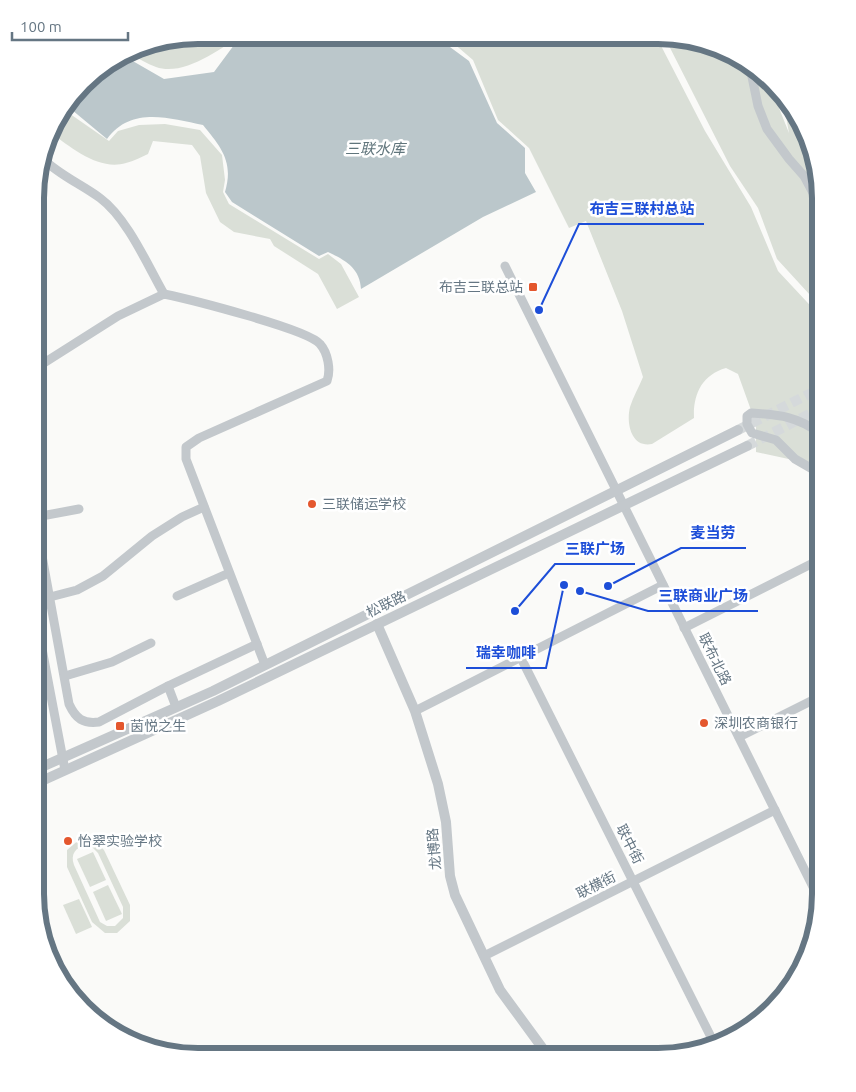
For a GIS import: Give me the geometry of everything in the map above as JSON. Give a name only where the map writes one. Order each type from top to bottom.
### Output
[{"type":"street","points":[[752,76],[758,106],[768,129],[788,160],[804,176],[812,190]]},
{"type":"street","points":[[48,164],[54,170],[100,198],[112,208],[136,244],[164,294]]},
{"type":"street","name":"联布北路","points":[[505,266],[812,885]]},
{"type":"street","points":[[44,363],[118,316],[164,294],[238,313],[308,337],[320,344],[328,366],[327,380],[199,438],[186,446],[186,459],[265,665]]},
{"type":"street","points":[[812,427],[791,417],[751,413],[747,416],[746,424],[752,433],[776,440],[795,458],[812,468]]},
{"type":"street","name":"松联路","points":[[44,766],[265,665],[738,430]]},
{"type":"street","name":"松联路","points":[[44,780],[218,701],[746,446]]},
{"type":"street","points":[[50,598],[77,590],[103,576],[152,536],[182,517],[204,507]]},
{"type":"street","points":[[44,516],[79,509]]},
{"type":"street","points":[[684,628],[812,564]]},
{"type":"street","points":[[44,566],[69,704],[74,715],[88,723],[100,722],[168,686],[257,644]]},
{"type":"street","points":[[177,596],[230,573]]},
{"type":"street","points":[[415,711],[663,585]]},
{"type":"street","name":"龙博路","points":[[376,624],[415,711],[441,796],[452,886],[500,990],[542,1048]]},
{"type":"street","points":[[65,676],[112,662],[151,643]]},
{"type":"street","name":"联中街","points":[[521,658],[712,1039]]},
{"type":"street","points":[[44,660],[65,770]]},
{"type":"street","points":[[168,686],[176,707]]},
{"type":"street","points":[[738,737],[812,700]]},
{"type":"street","name":"联横街","points":[[484,956],[775,810]]},
{"type":"shaded area","points":[[187,44],[228,44],[201,60],[178,68],[167,69],[146,63],[135,57],[167,47]]},
{"type":"shaded area","points":[[454,44],[660,44],[705,131],[751,207],[778,271],[812,307],[812,464],[756,452],[756,424],[738,374],[726,368],[711,375],[697,393],[694,418],[652,444],[639,442],[635,438],[630,427],[629,413],[631,403],[643,377],[622,311],[586,221],[569,228],[529,148],[498,120],[473,60]]},
{"type":"shaded area","points":[[668,44],[698,49],[717,55],[744,70],[767,89],[779,102],[789,133],[785,111],[792,121],[801,139],[811,177],[812,297],[777,259],[758,208],[730,166]]},
{"type":"shaded area","points":[[69,113],[109,141],[118,131],[139,125],[165,124],[200,130],[222,155],[225,180],[223,192],[229,204],[319,259],[328,254],[341,264],[359,297],[337,309],[318,274],[274,246],[270,239],[234,232],[220,222],[206,193],[200,156],[192,145],[153,141],[148,154],[116,165],[106,164],[86,157],[57,137]]},
{"type":"shaded area","points":[[80,839],[92,839],[104,850],[130,905],[130,921],[117,933],[105,933],[92,922],[67,867],[67,850]],"holes":[[[86,845],[98,853],[123,907],[123,918],[115,926],[107,926],[100,922],[74,865],[73,854],[79,847]]]},
{"type":"shaded area","points":[[93,852],[106,880],[90,887],[77,859]]},
{"type":"shaded area","points":[[108,885],[122,914],[106,921],[93,892]]},
{"type":"shaded area","points":[[79,899],[92,927],[76,934],[63,905]]},
{"type":"water","name":"三联水库","points":[[235,44],[446,44],[469,61],[497,123],[525,148],[525,173],[536,192],[483,217],[361,289],[358,275],[346,262],[328,252],[319,256],[232,202],[225,192],[228,172],[227,163],[220,148],[203,125],[164,118],[139,118],[127,122],[107,139],[72,110],[96,82],[130,59],[164,79],[214,72]]},
{"type":"tunnel","points":[[738,430],[812,393]]},
{"type":"tunnel","points":[[747,446],[812,413]]},
{"type":"place","name":"布吉三联总站","points":[[533,287]]},
{"type":"place","name":"布吉三联村总站","points":[[539,310]]},
{"type":"place","name":"三联储运学校","points":[[312,504]]},
{"type":"place","name":"瑞幸咖啡","points":[[564,585]]},
{"type":"place","name":"麦当劳","points":[[608,586]]},
{"type":"place","name":"三联商业广场","points":[[580,591]]},
{"type":"place","name":"三联广场","points":[[515,611]]},
{"type":"place","name":"深圳农商银行","points":[[704,723]]},
{"type":"place","name":"茵悦之生","points":[[120,726]]},
{"type":"place","name":"怡翠实验学校","points":[[68,841]]}]
